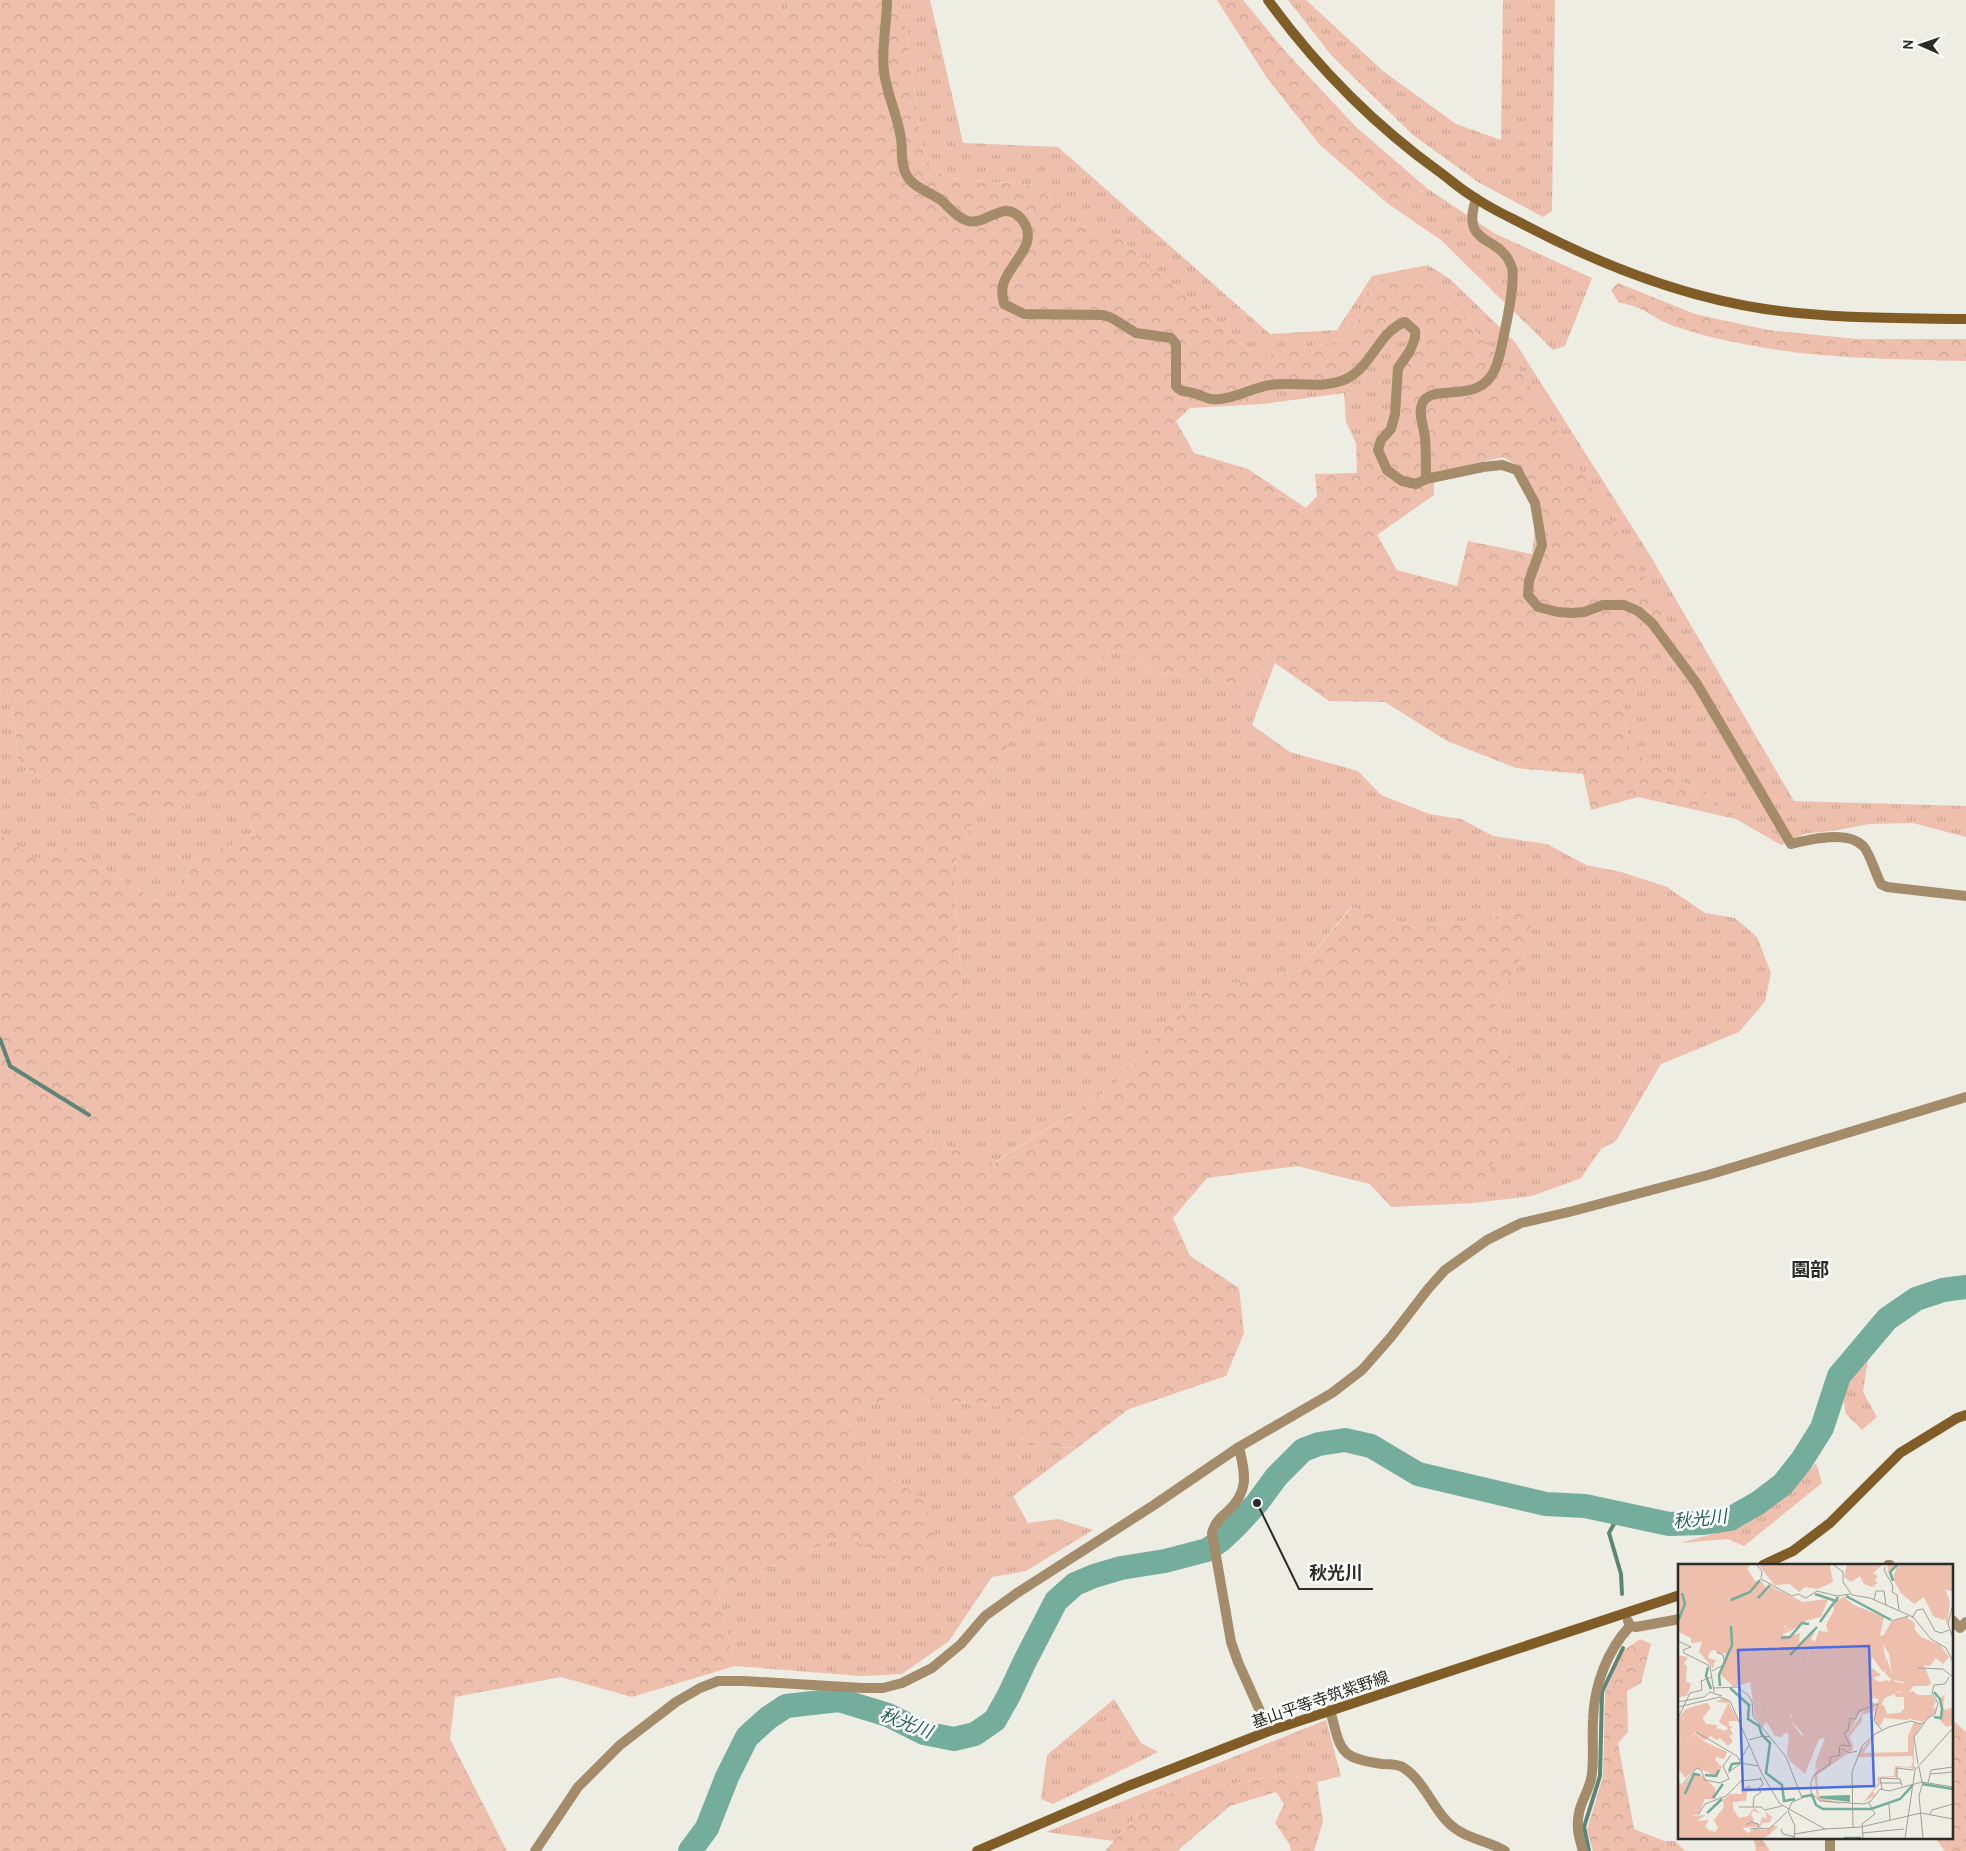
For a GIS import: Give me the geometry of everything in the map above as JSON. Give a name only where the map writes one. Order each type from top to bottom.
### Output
[{"type":"main road","points":[[1268,0],[1292,33],[1348,95],[1409,150],[1476,199],[1560,244],[1608,265],[1658,283],[1710,298],[1763,309],[1817,316],[1966,318]]},
{"type":"main road","points":[[1765,1564],[1793,1551],[1830,1523],[1900,1453],[1957,1418],[1966,1415]]},
{"type":"main road","name":"基山平等寺筑紫野線","points":[[977,1851],[1128,1786],[1269,1731],[1678,1596]]},
{"type":"street","points":[[887,0],[884,73],[901,139],[903,165],[907,176],[914,184],[940,200],[956,215],[967,221],[978,221],[994,213],[1006,210],[1016,214],[1029,233],[1027,244],[1003,285],[1002,295],[1004,304],[1024,314],[1103,315],[1112,318],[1136,333],[1171,338],[1176,344],[1176,386],[1180,391],[1210,398],[1226,398],[1270,385],[1330,385],[1347,379],[1363,367],[1386,335],[1396,325],[1405,322],[1415,332],[1415,338],[1410,350],[1398,368],[1395,414],[1391,429],[1381,440],[1378,450],[1387,470],[1402,480],[1416,484],[1426,479],[1502,465],[1517,470],[1535,503],[1542,545],[1529,581],[1528,595],[1538,606],[1572,614],[1603,605],[1624,605],[1638,612],[1652,624],[1697,684],[1792,844],[1820,837],[1855,841],[1867,851],[1881,884],[1887,887],[1966,896]]},
{"type":"street","points":[[1426,479],[1422,404],[1427,397],[1438,392],[1464,392],[1484,384],[1495,370],[1503,340],[1513,278],[1512,266],[1505,254],[1478,235],[1473,225],[1472,213],[1476,199]]},
{"type":"street","points":[[536,1851],[578,1787],[620,1745],[676,1702],[700,1688],[718,1681],[727,1681],[884,1688],[902,1683],[932,1668],[962,1644],[984,1616],[1017,1593],[1240,1447],[1332,1393],[1362,1370],[1391,1337],[1428,1288],[1445,1270],[1487,1240],[1521,1223],[1573,1211],[1708,1174],[1966,1097]]},
{"type":"street","points":[[1240,1447],[1244,1471],[1244,1490],[1236,1504],[1214,1524],[1212,1534],[1231,1642],[1269,1731]]},
{"type":"street","points":[[1626,1613],[1630,1626]]},
{"type":"street","points":[[1583,1851],[1577,1831],[1579,1812],[1592,1774],[1592,1718],[1595,1694],[1603,1668],[1620,1637],[1630,1626],[1678,1620]]},
{"type":"street","points":[[1954,1622],[1960,1628],[1966,1622]]},
{"type":"street","points":[[1330,1710],[1340,1746],[1347,1755],[1365,1761],[1402,1766],[1416,1777],[1438,1812],[1459,1832],[1498,1846],[1505,1851]]},
{"type":"street","points":[[1830,1838],[1830,1851]]},
{"type":"green space","points":[[0,0],[771,0],[786,16],[788,0],[901,0],[922,146],[933,169],[951,178],[1030,185],[1048,196],[1072,223],[1117,235],[1256,357],[1349,339],[1374,284],[1400,276],[1428,279],[1495,353],[1511,355],[1665,612],[1648,628],[1656,681],[1622,700],[1630,750],[1729,809],[1736,819],[1638,797],[1591,810],[1583,774],[1516,768],[1447,741],[1385,702],[1329,701],[1275,663],[1239,684],[1158,672],[1117,648],[1016,726],[953,867],[962,989],[914,1062],[932,1140],[993,1164],[1112,1087],[1200,990],[1298,971],[1352,907],[1416,928],[1517,913],[1530,919],[1532,939],[1492,1012],[1524,1102],[1473,1203],[1391,1207],[1370,1184],[1297,1166],[1207,1178],[1173,1218],[1190,1256],[1239,1288],[1244,1333],[1226,1376],[1129,1409],[1077,1448],[1029,1445],[1002,1406],[897,1396],[840,1417],[871,1466],[924,1499],[948,1581],[900,1569],[847,1535],[717,1590],[735,1666],[632,1697],[561,1677],[455,1697],[450,1739],[507,1851],[0,1851],[0,834],[36,860],[65,847],[161,903],[181,896],[193,858],[256,836],[238,801],[201,790],[178,810],[132,817],[88,804],[18,763],[15,728],[7,691],[0,689]],"holes":[[[1400,314],[1422,325],[1424,342],[1403,366],[1399,411],[1356,443],[1357,473],[1315,474],[1317,496],[1306,508],[1248,469],[1194,453],[1176,421],[1190,408],[1263,404],[1267,384],[1327,379],[1360,363],[1387,322]],[[1503,457],[1519,466],[1538,501],[1532,554],[1468,541],[1457,586],[1397,570],[1377,535],[1434,495],[1434,473]]]},
{"type":"green space","points":[[771,0],[788,0],[786,16]]},
{"type":"green space","points":[[901,0],[930,0],[963,143],[1058,147],[1270,334],[1337,330],[1372,276],[1428,265],[1450,279],[1515,342],[1648,552],[1794,801],[1966,806],[1966,837],[1913,823],[1869,824],[1804,834],[1781,845],[1736,819],[1729,809],[1630,750],[1622,700],[1656,681],[1648,628],[1495,353],[1428,279],[1374,284],[1349,339],[1256,357],[1117,235],[1072,223],[1048,196],[1030,185],[951,178],[933,169],[922,146]]},
{"type":"green space","points":[[1217,0],[1243,0],[1285,51],[1356,127],[1428,189],[1387,203],[1320,145],[1267,78]]},
{"type":"green space","points":[[1288,0],[1306,0],[1383,71],[1456,124],[1501,140],[1503,0],[1555,0],[1552,211],[1543,217],[1478,182],[1413,135],[1332,56]]},
{"type":"green space","points":[[1428,189],[1494,233],[1592,278],[1565,346],[1553,350],[1441,240],[1387,203]]},
{"type":"green space","points":[[1618,283],[1695,314],[1768,330],[1857,339],[1966,339],[1966,361],[1878,359],[1820,355],[1763,348],[1718,339],[1671,325],[1633,306],[1619,303],[1611,290]]},
{"type":"green space","points":[[1400,314],[1422,325],[1424,342],[1403,366],[1399,411],[1356,443],[1346,422],[1344,393],[1263,404],[1267,384],[1360,363],[1387,322]]},
{"type":"green space","points":[[1117,648],[1158,672],[1239,684],[1275,663],[1252,725],[1290,752],[1358,771],[1381,795],[1429,814],[1461,819],[1493,836],[1547,844],[1586,865],[1621,872],[1667,887],[1705,913],[1735,918],[1757,937],[1771,973],[1765,1002],[1739,1032],[1661,1064],[1616,1141],[1601,1149],[1581,1178],[1532,1196],[1473,1203],[1524,1102],[1492,1012],[1532,939],[1517,913],[1416,928],[1351,907],[1298,971],[1200,990],[1112,1087],[992,1164],[932,1140],[913,1062],[962,989],[953,867],[1016,726]]},
{"type":"green space","points":[[0,689],[7,691],[15,728],[18,763],[88,804],[132,817],[178,810],[201,790],[239,801],[256,837],[193,858],[181,896],[161,903],[65,847],[36,860],[0,834]]},
{"type":"green space","points":[[1869,1353],[1863,1392],[1877,1417],[1862,1430],[1846,1414],[1842,1394]]},
{"type":"green space","points":[[897,1396],[1002,1406],[1029,1445],[1077,1448],[1013,1496],[1028,1523],[1058,1519],[1093,1530],[1026,1571],[992,1577],[949,1641],[902,1674],[862,1676],[735,1666],[717,1590],[847,1535],[900,1569],[924,1499],[871,1466],[840,1417]]},
{"type":"green space","points":[[1816,1463],[1822,1483],[1744,1546],[1728,1539],[1680,1543],[1745,1525],[1788,1493]]},
{"type":"green space","points":[[1640,1639],[1651,1644],[1641,1683],[1627,1691],[1628,1732],[1618,1743],[1634,1829],[1664,1841],[1666,1851],[1593,1851],[1587,1830],[1603,1776],[1605,1692],[1623,1651]]},
{"type":"green space","points":[[1114,1699],[1141,1743],[1158,1752],[1053,1804],[1041,1799],[1047,1755]]},
{"type":"green space","points":[[1326,1720],[1341,1776],[1317,1782],[1290,1774],[1154,1796],[1114,1841],[1046,1832]]},
{"type":"green space","points":[[1955,1722],[1966,1732],[1966,1851],[1945,1851],[1935,1838],[1954,1838]]},
{"type":"green space","points":[[1290,1774],[1317,1782],[1323,1822],[1314,1851],[1291,1851],[1290,1845],[1275,1823],[1284,1804],[1276,1792],[1230,1806],[1177,1851],[1105,1851],[1154,1796]]},
{"type":"green space","points":[[1753,1838],[1762,1838],[1770,1851],[1756,1851]]},
{"type":"green space","points":[[1664,1841],[1675,1841],[1685,1851],[1666,1851]]},
{"type":"waterway","points":[[0,1039],[10,1066],[89,1115]]},
{"type":"waterway","name":"秋光川","points":[[690,1851],[707,1828],[727,1777],[747,1737],[768,1718],[786,1706],[839,1700],[888,1715],[924,1733],[954,1739],[975,1734],[995,1720],[1056,1601],[1075,1584],[1121,1568],[1165,1561],[1207,1550],[1237,1525],[1257,1503],[1277,1476],[1303,1450],[1319,1444],[1345,1440],[1371,1446],[1418,1474],[1546,1504],[1585,1506],[1669,1524],[1704,1523],[1730,1519],[1758,1503],[1783,1484],[1802,1460],[1822,1428],[1839,1376],[1887,1319],[1916,1299],[1943,1290],[1966,1287]]},
{"type":"waterway","points":[[1620,1513],[1609,1533],[1621,1574],[1622,1594]]},
{"type":"waterway","points":[[1589,1851],[1584,1827],[1600,1776],[1602,1692],[1623,1648]]},
{"type":"place","name":"秋光川","points":[[1257,1503]]},
{"type":"district","name":"園部","points":[[1810,1269]]}]
